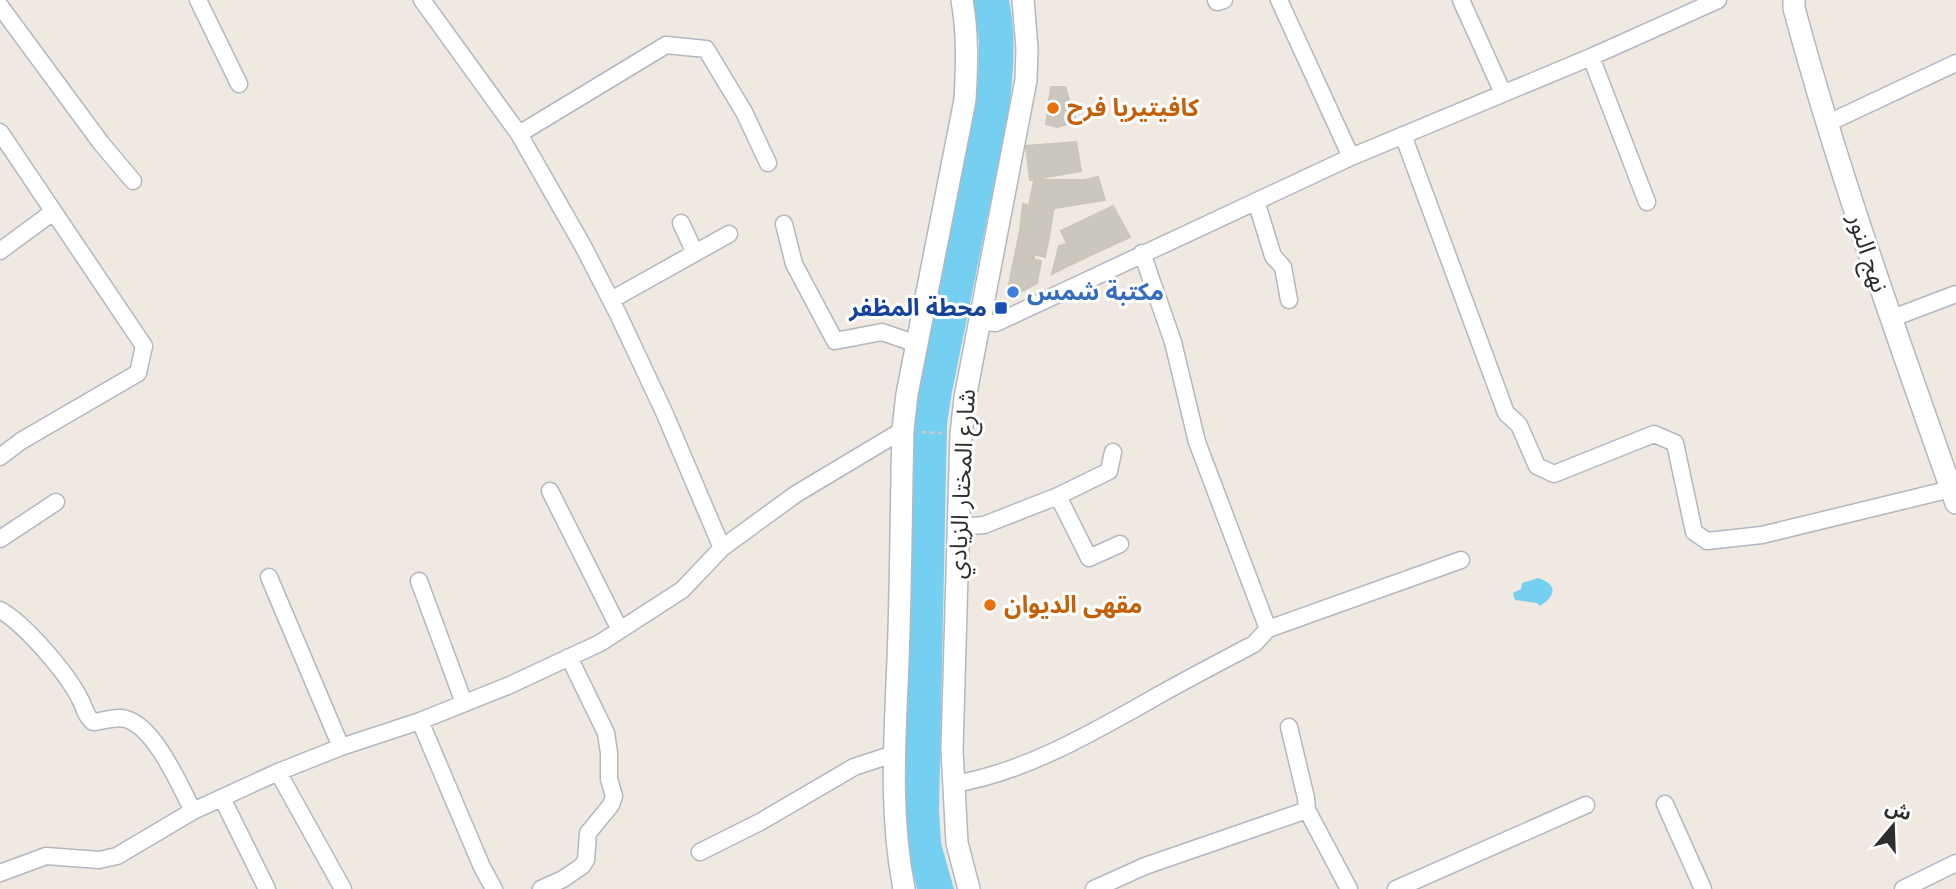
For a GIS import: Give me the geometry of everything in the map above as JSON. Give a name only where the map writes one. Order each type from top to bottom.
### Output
[{"type":"street","points":[[198,0],[239,84]]},
{"type":"street","points":[[422,0],[519,134],[611,300],[664,412],[722,548]]},
{"type":"street","points":[[904,889],[893,812],[903,430],[907,394],[965,100],[968,65],[962,0]]},
{"type":"street","name":"شارع المختار الزيادي","points":[[968,889],[957,843],[952,750],[961,434],[965,398],[1026,80],[1027,47],[1023,0]]},
{"type":"street","points":[[1216,0],[1224,0]]},
{"type":"street","points":[[1279,0],[1351,157]]},
{"type":"street","points":[[1461,0],[1503,93]]},
{"type":"street","points":[[979,322],[996,323],[1351,157],[1591,57],[1718,0]]},
{"type":"street","name":"نهج النور","points":[[1794,0],[1826,124],[1890,319],[1954,496]]},
{"type":"street","points":[[0,6],[101,143],[133,181]]},
{"type":"street","points":[[519,134],[666,45],[686,46],[706,49],[744,111],[768,163]]},
{"type":"street","points":[[1591,57],[1647,202]]},
{"type":"street","points":[[1826,124],[1956,63]]},
{"type":"street","points":[[0,132],[144,346],[138,373],[21,441],[0,457]]},
{"type":"street","points":[[1403,135],[1506,413],[1519,425],[1537,466],[1553,474],[1654,434],[1675,443],[1694,532],[1707,541],[1762,535],[1954,496]]},
{"type":"street","points":[[1256,201],[1273,256],[1283,267],[1289,300]]},
{"type":"street","points":[[0,251],[53,212]]},
{"type":"street","points":[[681,223],[695,253]]},
{"type":"street","points":[[784,224],[794,264],[835,341],[882,332],[917,344]]},
{"type":"street","points":[[611,300],[729,234]]},
{"type":"street","points":[[1142,253],[1173,342],[1196,442],[1268,629]]},
{"type":"street","points":[[1890,319],[1956,294]]},
{"type":"street","points":[[0,873],[46,856],[99,860],[117,856],[193,811],[278,772],[464,703],[600,643],[682,590],[722,548],[796,494],[903,430]]},
{"type":"street","points":[[958,527],[984,525],[1058,496],[1109,471],[1113,452]]},
{"type":"street","points":[[550,491],[620,630]]},
{"type":"street","points":[[1058,496],[1089,558],[1120,544]]},
{"type":"street","points":[[0,539],[56,502]]},
{"type":"street","points":[[953,785],[979,780],[1062,746],[1254,644],[1268,629],[1461,560]]},
{"type":"street","points":[[270,577],[341,747]]},
{"type":"street","points":[[419,581],[464,703]]},
{"type":"street","points":[[0,610],[43,648],[80,699],[85,714],[93,722],[123,718],[141,727],[156,744],[193,811]]},
{"type":"street","points":[[541,889],[582,866],[586,860],[588,833],[611,805],[614,796],[608,771],[606,733],[569,657]]},
{"type":"street","points":[[420,720],[482,867],[494,889]]},
{"type":"street","points":[[1289,727],[1307,810],[1349,889]]},
{"type":"street","points":[[700,852],[760,822],[854,767],[893,754]]},
{"type":"street","points":[[278,772],[343,889]]},
{"type":"street","points":[[222,798],[267,889]]},
{"type":"street","points":[[1665,804],[1703,889]]},
{"type":"street","points":[[1396,889],[1586,805]]},
{"type":"street","points":[[1094,889],[1145,866],[1307,810]]},
{"type":"street","points":[[1903,889],[1956,863]]},
{"type":"path","points":[[903,430],[961,434]]},
{"type":"water","points":[[972,0],[1009,0],[1014,42],[1013,69],[1009,111],[947,424],[939,810],[941,843],[954,889],[917,889],[907,847],[904,788],[911,448],[916,395],[978,81],[979,41]]},
{"type":"water","points":[[1538,578],[1549,583],[1553,590],[1545,602],[1540,606],[1537,603],[1515,600],[1513,593],[1521,589],[1522,583]]},
{"type":"building","points":[[1051,87],[1065,87],[1076,121],[1057,127],[1046,124]]},
{"type":"building","points":[[1076,142],[1081,171],[1030,180],[1026,146]]},
{"type":"building","points":[[1098,177],[1105,200],[1055,208],[1053,211],[1029,206],[1034,180],[1085,180]]},
{"type":"building","points":[[1023,204],[1053,211],[1049,237],[1020,231]]},
{"type":"building","points":[[1113,206],[1130,237],[1076,262],[1061,231]]},
{"type":"building","points":[[1020,231],[1049,237],[1045,257],[1034,254],[1034,258],[1015,255]]},
{"type":"building","points":[[1067,244],[1076,262],[1052,274],[1059,246]]},
{"type":"building","points":[[1015,255],[1041,261],[1037,283],[1011,297],[1007,294]]},
{"type":"place","name":"كافيتيريا فرح","points":[[1053,108]]},
{"type":"place","name":"مكتبة شمس","points":[[1013,292]]},
{"type":"place","name":"محطة المظفر","points":[[1001,308]]},
{"type":"place","name":"مقهى الديوان","points":[[990,605]]}]
